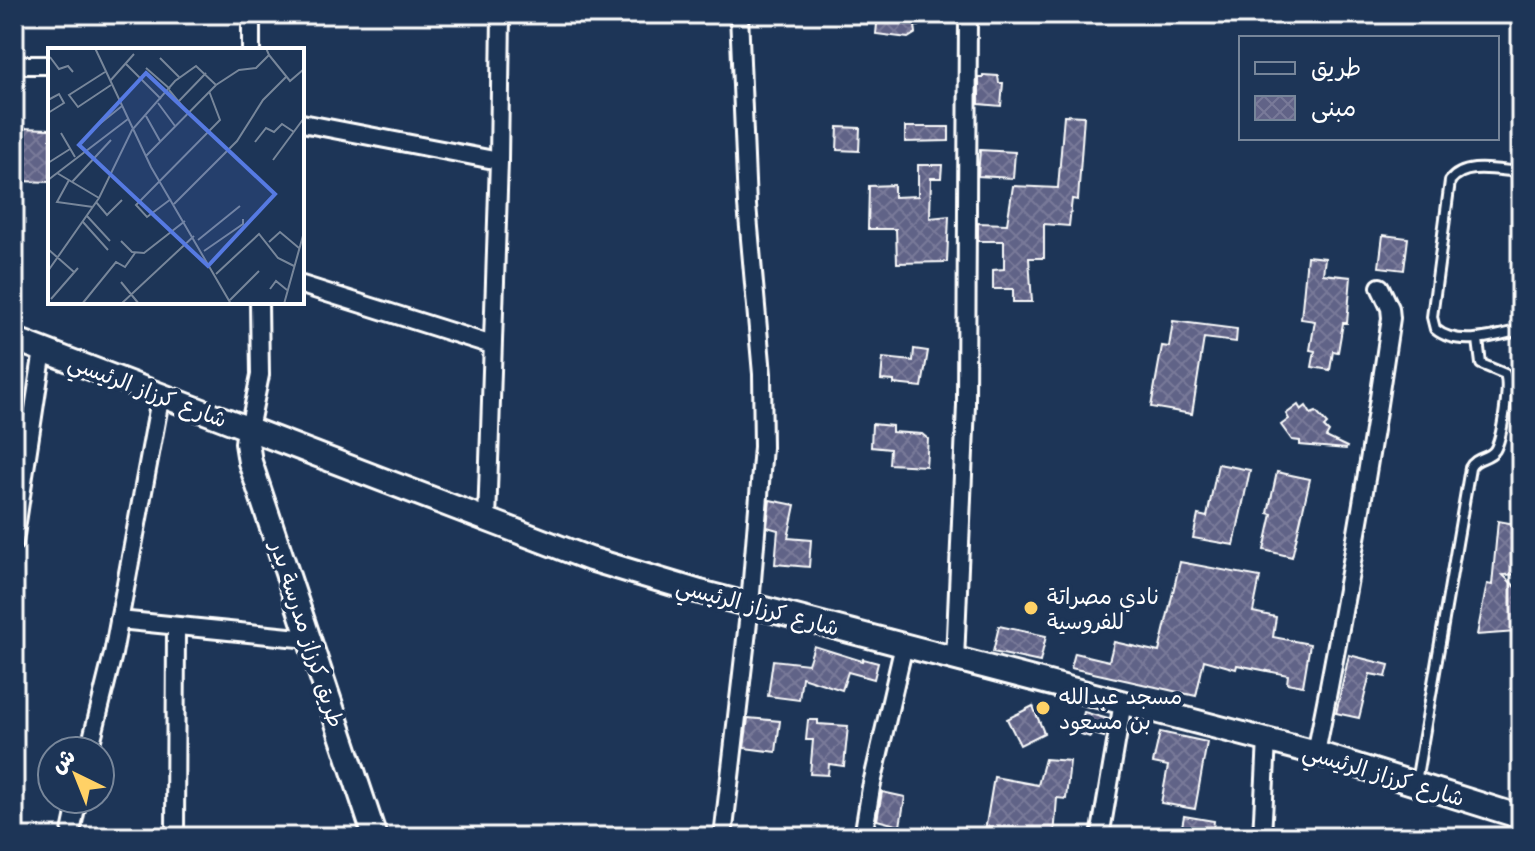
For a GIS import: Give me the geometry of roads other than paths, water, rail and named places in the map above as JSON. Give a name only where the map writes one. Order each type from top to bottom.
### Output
[{"type":"street","points":[[251,14],[251,48]]},
{"type":"street","points":[[487,521],[501,14]]},
{"type":"street","points":[[723,837],[750,605],[763,447],[762,374],[747,205],[739,14]]},
{"type":"street","points":[[955,660],[966,405],[968,14]]},
{"type":"street","points":[[14,65],[48,65]]},
{"type":"street","points":[[304,123],[499,161]]},
{"type":"street","points":[[304,286],[492,345]]},
{"type":"street","points":[[1316,753],[1347,597],[1389,333],[1390,308],[1380,287]]},
{"type":"street","points":[[249,429],[260,375],[259,304]]},
{"type":"street","name":"شارع كرزاز الرئيسي","points":[[14,339],[590,559],[955,660],[1316,753],[1521,817]]},
{"type":"street","points":[[14,542],[43,350]]},
{"type":"street","points":[[93,735],[119,620],[161,394]]},
{"type":"street","name":"طريق كرزاز مدرسة بدر","points":[[249,429],[247,443],[250,462],[375,837]]},
{"type":"street","points":[[119,620],[309,639]]},
{"type":"street","points":[[175,837],[176,626]]},
{"type":"street","points":[[863,837],[871,788],[904,645]]},
{"type":"street","points":[[1100,837],[1123,702]]},
{"type":"street","points":[[1262,837],[1267,740]]},
{"type":"street","points":[[70,837],[75,815]]},
{"type":"lane","points":[[1521,172],[1466,169],[1454,175],[1447,188],[1433,324],[1445,335],[1478,340],[1521,330]]},
{"type":"lane","points":[[1416,783],[1470,468],[1477,459],[1490,455],[1496,446],[1508,384],[1505,374],[1481,364],[1478,340]]},
{"type":"place","name":"نادي مصراتة للفروسية","points":[[1031,608]]},
{"type":"place","name":"مسجد عبدالله بن مسعود","points":[[1043,708]]}]
